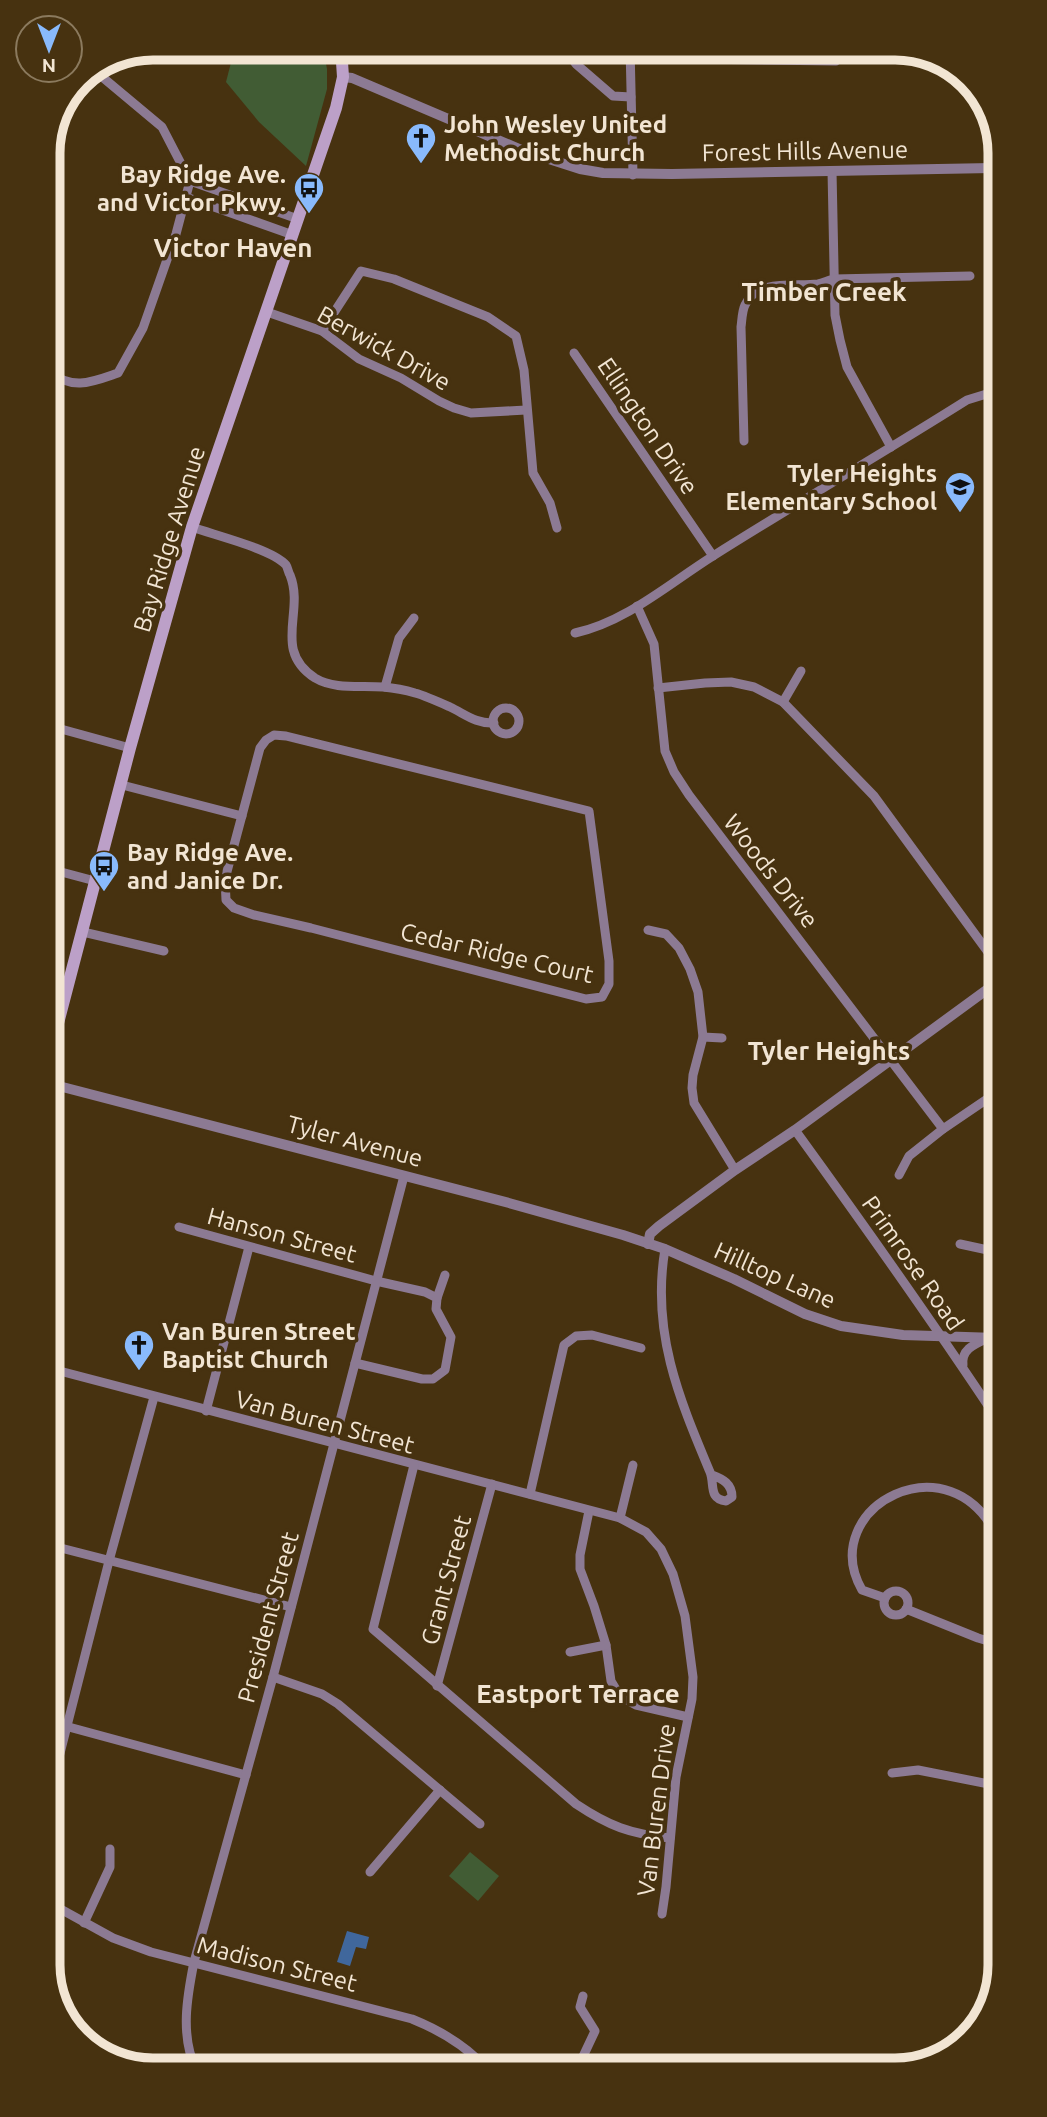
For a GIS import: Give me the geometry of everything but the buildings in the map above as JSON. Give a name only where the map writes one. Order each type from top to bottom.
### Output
[{"type":"main road","name":"Bay Ridge Avenue","points":[[60,1017],[192,527],[336,108],[343,77],[342,60]]},
{"type":"street","points":[[573,60],[613,96],[632,97]]},
{"type":"street","points":[[631,60],[633,175]]},
{"type":"street","points":[[766,60],[836,61]]},
{"type":"street","points":[[60,380],[84,384],[118,373],[143,328],[176,234],[190,181],[162,127],[101,76]]},
{"type":"street","name":"Forest Hills Avenue","points":[[343,77],[352,78],[543,157],[603,173],[633,175],[988,168]]},
{"type":"street","points":[[832,171],[835,315],[848,367],[891,447]]},
{"type":"street","points":[[190,181],[298,219]]},
{"type":"street","points":[[186,197],[293,235]]},
{"type":"street","points":[[322,331],[361,271],[394,279],[488,317],[516,336],[524,370],[533,473],[550,503],[557,528]]},
{"type":"street","points":[[744,441],[741,327],[743,309],[753,295],[774,285],[817,284],[834,279],[970,276]]},
{"type":"street","name":"Berwick Drive","points":[[267,312],[322,331],[359,359],[401,378],[454,408],[471,412],[526,411]]},
{"type":"street","name":"Ellington Drive","points":[[574,353],[713,556]]},
{"type":"street","points":[[575,633],[592,629],[637,606],[713,556],[967,400],[988,394]]},
{"type":"street","points":[[192,527],[268,553],[286,565],[293,583],[295,603],[290,631],[291,643],[296,660],[315,677],[331,684],[385,687],[416,693],[477,722],[494,723]]},
{"type":"street","name":"Woods Drive","points":[[637,606],[654,644],[665,751],[674,772],[943,1129]]},
{"type":"street","points":[[385,687],[399,638],[414,618]]},
{"type":"street","points":[[783,702],[800,671]]},
{"type":"street","points":[[658,688],[730,682],[754,687],[783,702],[874,796],[988,952]]},
{"type":"street","points":[[60,729],[131,748]]},
{"type":"street","name":"Cedar Ridge Court","points":[[274,735],[589,811],[609,961],[609,984],[602,997],[586,999],[234,908],[226,900],[225,879],[242,816],[260,748],[274,735]]},
{"type":"street","points":[[122,785],[242,816]]},
{"type":"street","points":[[60,872],[95,881]]},
{"type":"street","points":[[648,930],[667,934],[679,948],[690,969],[698,992],[704,1037],[693,1075],[695,1103],[735,1170]]},
{"type":"street","points":[[83,932],[164,950]]},
{"type":"street","points":[[648,1244],[650,1234],[659,1226],[988,988]]},
{"type":"street","points":[[704,1037],[722,1038]]},
{"type":"street","name":"Tyler Avenue","points":[[60,1086],[566,1218],[665,1249]]},
{"type":"street","points":[[900,1175],[909,1156],[988,1098]]},
{"type":"street","name":"Primrose Road","points":[[795,1130],[988,1404]]},
{"type":"street","name":"President Street","points":[[192,2057],[188,2044],[187,2006],[194,1962],[273,1676],[404,1176]]},
{"type":"street","name":"Hanson Street","points":[[179,1227],[425,1292],[437,1298]]},
{"type":"street","points":[[960,1244],[988,1250]]},
{"type":"street","points":[[206,1411],[250,1247]]},
{"type":"street","points":[[665,1249],[660,1288],[671,1371],[690,1426],[712,1475]]},
{"type":"street","name":"Hilltop Lane","points":[[665,1249],[805,1314],[832,1323],[876,1333],[988,1338]]},
{"type":"street","points":[[355,1363],[422,1379],[433,1379],[445,1370],[451,1337],[436,1309],[445,1275]]},
{"type":"street","points":[[530,1494],[564,1345],[576,1336],[592,1335],[641,1348]]},
{"type":"street","points":[[963,1367],[962,1359],[970,1346],[988,1340]]},
{"type":"street","name":"Van Buren Street","points":[[60,1372],[589,1511]]},
{"type":"street","points":[[60,1753],[154,1397]]},
{"type":"street","points":[[414,1465],[373,1629],[576,1804],[599,1820],[635,1834],[670,1838]]},
{"type":"street","points":[[620,1518],[632,1465]]},
{"type":"street","name":"Grant Street","points":[[437,1686],[492,1484]]},
{"type":"street","points":[[885,1598],[862,1590],[853,1571],[853,1551],[861,1524],[869,1513],[891,1496],[923,1488],[946,1489],[955,1492],[979,1510],[988,1524]]},
{"type":"street","points":[[589,1511],[580,1555],[580,1569],[606,1645],[611,1681],[620,1696],[636,1705],[688,1717]]},
{"type":"street","name":"Van Buren Drive","points":[[589,1511],[620,1518],[646,1532],[661,1549],[673,1574],[685,1616],[693,1677],[692,1699],[676,1777],[662,1914]]},
{"type":"street","points":[[60,1548],[291,1607]]},
{"type":"street","points":[[891,1592],[902,1593],[907,1599],[906,1609],[896,1615],[889,1612],[884,1606],[885,1598],[891,1592]]},
{"type":"street","points":[[906,1609],[988,1641]]},
{"type":"street","points":[[570,1652],[606,1645]]},
{"type":"street","points":[[273,1676],[322,1694],[338,1704],[480,1824]]},
{"type":"street","points":[[60,1724],[246,1774]]},
{"type":"street","points":[[892,1773],[918,1769],[988,1784]]},
{"type":"street","points":[[370,1872],[440,1790]]},
{"type":"street","points":[[84,1923],[110,1867],[110,1849]]},
{"type":"street","name":"Madison Street","points":[[60,1909],[133,1947],[412,2019],[436,2028],[474,2057]]},
{"type":"street","points":[[582,2058],[595,2031],[580,2007],[583,1996]]},
{"type":"green space","points":[[232,60],[325,60],[327,89],[306,166],[259,122],[226,82]]},
{"type":"green space","points":[[470,1852],[499,1876],[478,1901],[449,1876]]},
{"type":"water","points":[[347,1931],[369,1937],[366,1949],[356,1947],[350,1966],[337,1962]]},
{"type":"place","name":"John Wesley United Methodist Church","points":[[421,165]]},
{"type":"place","name":"Bay Ridge Ave. and Victor Pkwy.","points":[[309,215]]},
{"type":"place","name":"Tyler Heights Elementary School","points":[[960,514]]},
{"type":"place","name":"Bay Ridge Ave. and Janice Dr.","points":[[104,893]]},
{"type":"place","name":"Van Buren Street Baptist Church","points":[[139,1372]]},
{"type":"district","name":"Victor Haven","points":[[233,247]]},
{"type":"district","name":"Timber Creek","points":[[824,291]]},
{"type":"district","name":"Tyler Heights","points":[[829,1050]]},
{"type":"district","name":"Eastport Terrace","points":[[578,1693]]}]
